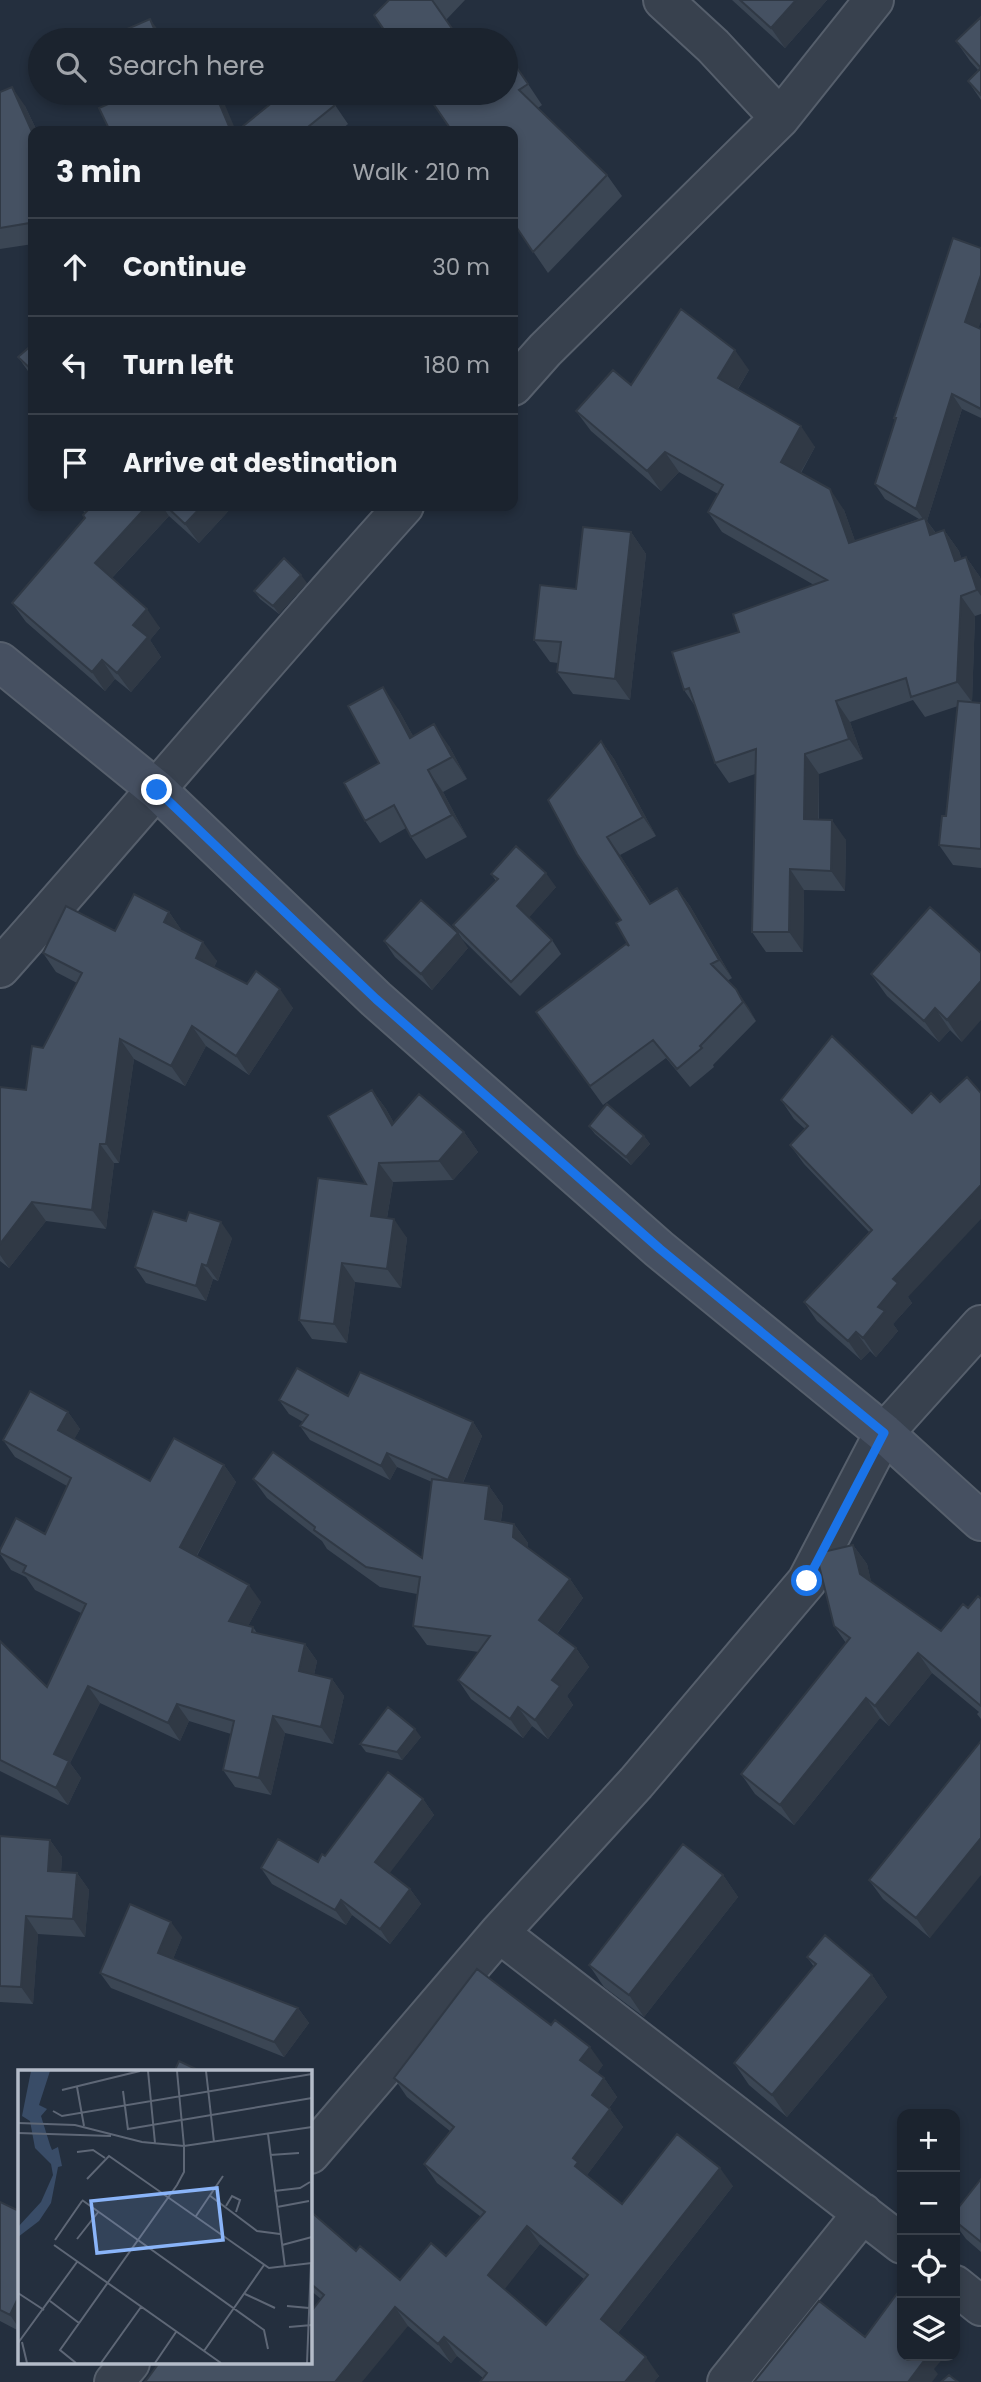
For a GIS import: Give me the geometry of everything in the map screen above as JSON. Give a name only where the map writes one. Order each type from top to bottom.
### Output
[{"type":"street","points":[[663,0],[713,46],[780,118]]},
{"type":"street","points":[[518,380],[545,350],[780,118],[874,0]]},
{"type":"street","points":[[0,968],[157,790],[293,629],[399,511]]},
{"type":"street","points":[[0,662],[157,790],[386,1008],[660,1249],[884,1433],[981,1521]]},
{"type":"street","points":[[312,2152],[499,1933],[636,1783],[807,1581],[884,1433],[981,1325]]},
{"type":"street","points":[[499,1933],[897,2240]]},
{"type":"street","points":[[727,2382],[863,2213]]},
{"type":"street","points":[[960,2289],[981,2306]]},
{"type":"street","points":[[114,2382],[129,2364]]},
{"type":"building","points":[[389,0],[432,0],[452,28],[383,28],[374,15]]},
{"type":"building","points":[[740,0],[796,0],[771,28]]},
{"type":"building","points":[[981,17],[981,68],[956,41]]},
{"type":"building","points":[[150,19],[154,28],[129,28]]},
{"type":"building","points":[[981,68],[981,95],[968,81]]},
{"type":"building","points":[[518,69],[528,84],[519,90],[607,175],[533,252],[518,230],[518,126],[449,126],[434,105],[518,105]]},
{"type":"building","points":[[12,87],[29,126],[28,223],[0,228],[0,92]]},
{"type":"building","points":[[106,105],[220,105],[229,126],[108,126],[99,108]]},
{"type":"building","points":[[269,105],[335,105],[309,126],[243,126]]},
{"type":"building","points":[[953,238],[981,248],[981,275],[965,322],[981,329],[981,409],[952,394],[916,509],[875,484]]},
{"type":"building","points":[[681,309],[735,350],[718,378],[801,426],[781,462],[830,489],[849,543],[925,518],[930,535],[944,530],[955,561],[966,557],[977,590],[961,596],[957,682],[911,697],[906,678],[836,701],[849,739],[805,754],[804,819],[832,820],[831,871],[790,869],[789,932],[752,932],[756,749],[715,763],[689,688],[684,690],[672,652],[739,632],[733,614],[827,580],[708,512],[723,485],[665,452],[647,471],[576,411],[613,370],[631,385]]},
{"type":"building","points":[[28,348],[28,366],[18,357]]},
{"type":"building","points":[[87,511],[142,511],[95,563],[147,609],[133,625],[148,637],[117,673],[102,660],[92,672],[12,603],[85,518],[83,515]]},
{"type":"building","points":[[171,511],[197,511],[185,524]]},
{"type":"building","points":[[583,527],[631,532],[615,679],[557,672],[561,642],[534,640],[540,585],[576,589]]},
{"type":"building","points":[[284,558],[301,575],[273,606],[254,591]]},
{"type":"building","points":[[383,687],[410,738],[434,724],[452,757],[428,770],[452,815],[411,837],[394,805],[365,821],[344,783],[379,763],[348,706]]},
{"type":"building","points":[[958,701],[981,703],[981,849],[939,845],[942,816],[946,816]]},
{"type":"building","points":[[601,741],[643,817],[607,837],[650,904],[677,888],[719,960],[711,964],[736,989],[743,1002],[700,1046],[702,1048],[677,1069],[653,1040],[590,1086],[536,1012],[626,944],[629,946],[616,923],[621,920],[577,854],[548,800]]},
{"type":"building","points":[[516,846],[546,873],[517,906],[552,940],[511,982],[453,925],[498,879],[491,874]]},
{"type":"building","points":[[134,894],[169,912],[164,922],[203,942],[196,958],[247,984],[256,971],[280,989],[236,1056],[192,1026],[171,1066],[120,1039],[106,1144],[100,1144],[92,1210],[32,1202],[0,1244],[0,1087],[26,1090],[32,1046],[43,1048],[82,973],[43,953],[66,906],[115,931]]},
{"type":"building","points":[[421,900],[458,933],[421,974],[384,941]]},
{"type":"building","points":[[930,907],[981,953],[981,981],[947,1020],[935,1008],[924,1021],[871,974]]},
{"type":"building","points":[[832,1036],[912,1113],[931,1093],[940,1102],[967,1077],[981,1093],[981,1185],[893,1279],[898,1283],[878,1307],[885,1311],[863,1338],[856,1332],[848,1341],[804,1302],[872,1230],[790,1145],[808,1126],[781,1100]]},
{"type":"building","points":[[372,1090],[392,1125],[419,1094],[464,1132],[439,1161],[379,1163],[371,1216],[394,1219],[387,1269],[342,1263],[334,1324],[299,1320],[318,1178],[366,1184],[328,1116]]},
{"type":"building","points":[[607,1104],[644,1136],[626,1157],[589,1126]]},
{"type":"building","points":[[153,1211],[186,1221],[189,1212],[221,1222],[207,1266],[202,1264],[196,1286],[135,1267]]},
{"type":"building","points":[[297,1368],[348,1396],[360,1372],[473,1422],[448,1480],[387,1453],[381,1466],[300,1426],[308,1415],[279,1400]]},
{"type":"building","points":[[30,1391],[68,1412],[58,1430],[150,1481],[174,1438],[224,1465],[180,1547],[249,1585],[229,1621],[253,1627],[252,1632],[305,1644],[299,1671],[332,1679],[321,1727],[273,1716],[259,1778],[223,1770],[234,1721],[177,1704],[168,1723],[88,1686],[54,1754],[69,1761],[56,1788],[0,1760],[0,1641],[47,1687],[86,1604],[23,1572],[26,1566],[0,1553],[16,1518],[45,1534],[71,1478],[3,1440]]},
{"type":"building","points":[[273,1452],[422,1558],[432,1479],[489,1486],[485,1519],[514,1524],[513,1537],[570,1579],[539,1620],[576,1648],[552,1680],[560,1686],[535,1720],[518,1707],[510,1719],[458,1680],[490,1636],[413,1626],[420,1577],[366,1567],[314,1530],[315,1527],[253,1479]]},
{"type":"building","points":[[853,1545],[860,1574],[941,1631],[963,1604],[968,1608],[978,1596],[981,1599],[981,1706],[918,1653],[875,1706],[866,1698],[780,1805],[741,1774],[850,1638],[834,1626],[818,1561],[823,1552]]},
{"type":"building","points":[[388,1707],[415,1729],[397,1752],[360,1744]]},
{"type":"building","points":[[981,1741],[981,1838],[916,1918],[869,1880]]},
{"type":"building","points":[[388,1772],[423,1799],[375,1862],[410,1889],[380,1929],[341,1900],[335,1910],[261,1868],[278,1839],[318,1862]]},
{"type":"building","points":[[0,1836],[50,1840],[48,1871],[77,1873],[73,1919],[26,1916],[21,1987],[0,1986]]},
{"type":"building","points":[[683,1844],[723,1875],[629,1995],[589,1965]]},
{"type":"building","points":[[130,1904],[171,1922],[158,1953],[298,2008],[274,2042],[100,1973]]},
{"type":"building","points":[[825,1935],[872,1975],[772,2095],[734,2063],[816,1964],[807,1957]]},
{"type":"building","points":[[477,1969],[551,2025],[555,2020],[590,2047],[580,2060],[604,2078],[592,2095],[610,2109],[573,2158],[578,2162],[575,2166],[622,2204],[677,2134],[720,2168],[601,2319],[646,2357],[625,2382],[480,2382],[487,2373],[444,2337],[438,2344],[395,2307],[335,2382],[145,2382],[158,2364],[312,2364],[312,2310],[324,2295],[312,2285],[312,2213],[356,2251],[360,2246],[400,2280],[431,2243],[446,2256],[485,2212],[424,2164],[454,2127],[394,2078]],"holes":[[[527,2226],[588,2275],[546,2325],[488,2275]]]},
{"type":"building","points":[[179,2061],[198,2070],[175,2070]]},
{"type":"building","points":[[981,2179],[981,2242],[960,2225],[960,2206]]},
{"type":"building","points":[[0,2202],[18,2211],[18,2298],[10,2315],[0,2310]]},
{"type":"building","points":[[897,2294],[897,2361],[924,2361],[908,2382],[754,2382],[819,2301],[865,2337]]},
{"type":"building","points":[[949,2375],[958,2382],[941,2382]]},
{"type":"route","points":[[157,790],[376,999],[660,1249],[884,1433],[807,1581]]}]
